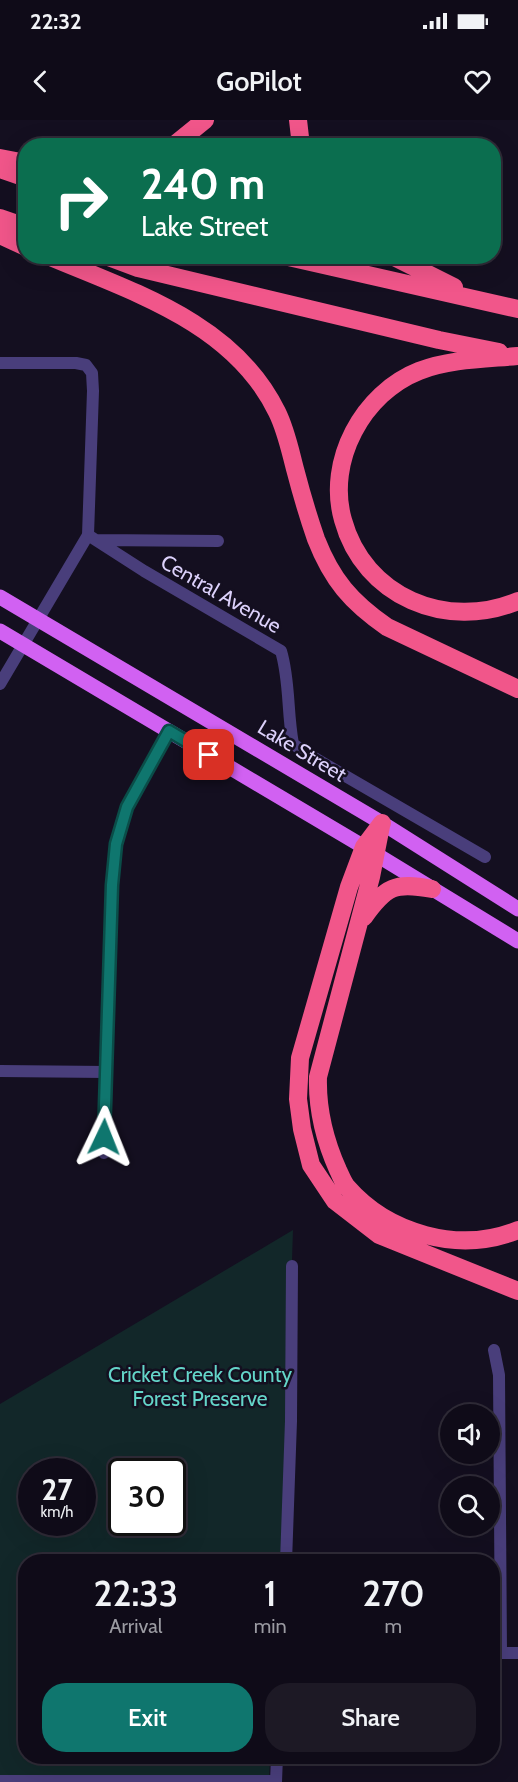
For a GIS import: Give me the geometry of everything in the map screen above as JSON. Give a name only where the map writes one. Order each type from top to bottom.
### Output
[{"type":"highway","points":[[183,138],[205,120]]},
{"type":"highway","points":[[298,120],[300,138]]},
{"type":"highway","points":[[0,158],[18,161]]},
{"type":"highway","points":[[0,169],[18,175]]},
{"type":"highway","points":[[0,218],[18,224]]},
{"type":"highway","points":[[0,235],[18,243]]},
{"type":"highway","points":[[66,264],[174,311],[201,327],[239,359],[265,391],[278,413],[316,539],[323,558],[342,589],[387,627],[518,689]]},
{"type":"highway","points":[[129,264],[149,271],[439,340],[518,356]]},
{"type":"highway","points":[[319,264],[518,309]]},
{"type":"highway","points":[[404,264],[488,303]]},
{"type":"highway","points":[[518,356],[436,365],[418,371],[381,394],[365,411],[355,428],[345,454],[340,498],[342,520],[358,555],[390,588],[407,598],[447,612],[468,614],[488,611],[518,601]]},
{"type":"highway","points":[[382,823],[349,887],[300,1058],[298,1099],[302,1129],[311,1165],[335,1201],[379,1235],[518,1291]]},
{"type":"highway","points":[[370,850],[359,923],[318,1077],[317,1096],[326,1144],[345,1185],[377,1214],[416,1232],[431,1237],[464,1241],[480,1240],[518,1230]]},
{"type":"highway","points":[[359,923],[375,902],[390,888],[401,885],[432,888]]},
{"type":"main road","name":"Lake Street","points":[[0,597],[382,823],[518,909]]},
{"type":"main road","points":[[0,632],[370,850],[518,941]]},
{"type":"street","points":[[0,363],[87,365],[92,373],[93,391],[92,537],[0,684]]},
{"type":"street","points":[[92,537],[218,541]]},
{"type":"street","name":"Central Avenue","points":[[92,537],[144,571],[281,651],[287,671],[289,723],[293,744],[485,857]]},
{"type":"street","points":[[104,1153],[112,885],[116,844],[127,807],[169,731]]},
{"type":"street","points":[[0,1071],[107,1072]]},
{"type":"street","points":[[286,1554],[291,1421],[292,1266]]},
{"type":"street","points":[[494,1350],[499,1375],[498,1554]]},
{"type":"street","points":[[500,1653],[518,1653]]},
{"type":"street","points":[[0,1781],[276,1781],[277,1764]]},
{"type":"green space","name":"Cricket Creek County Forest Preserve","points":[[293,1230],[282,1554],[18,1554],[18,1764],[270,1764],[269,1782],[0,1782],[0,1404]]},
{"type":"route","points":[[104,1137],[112,885],[119,831],[127,807],[169,731],[209,755]]}]
